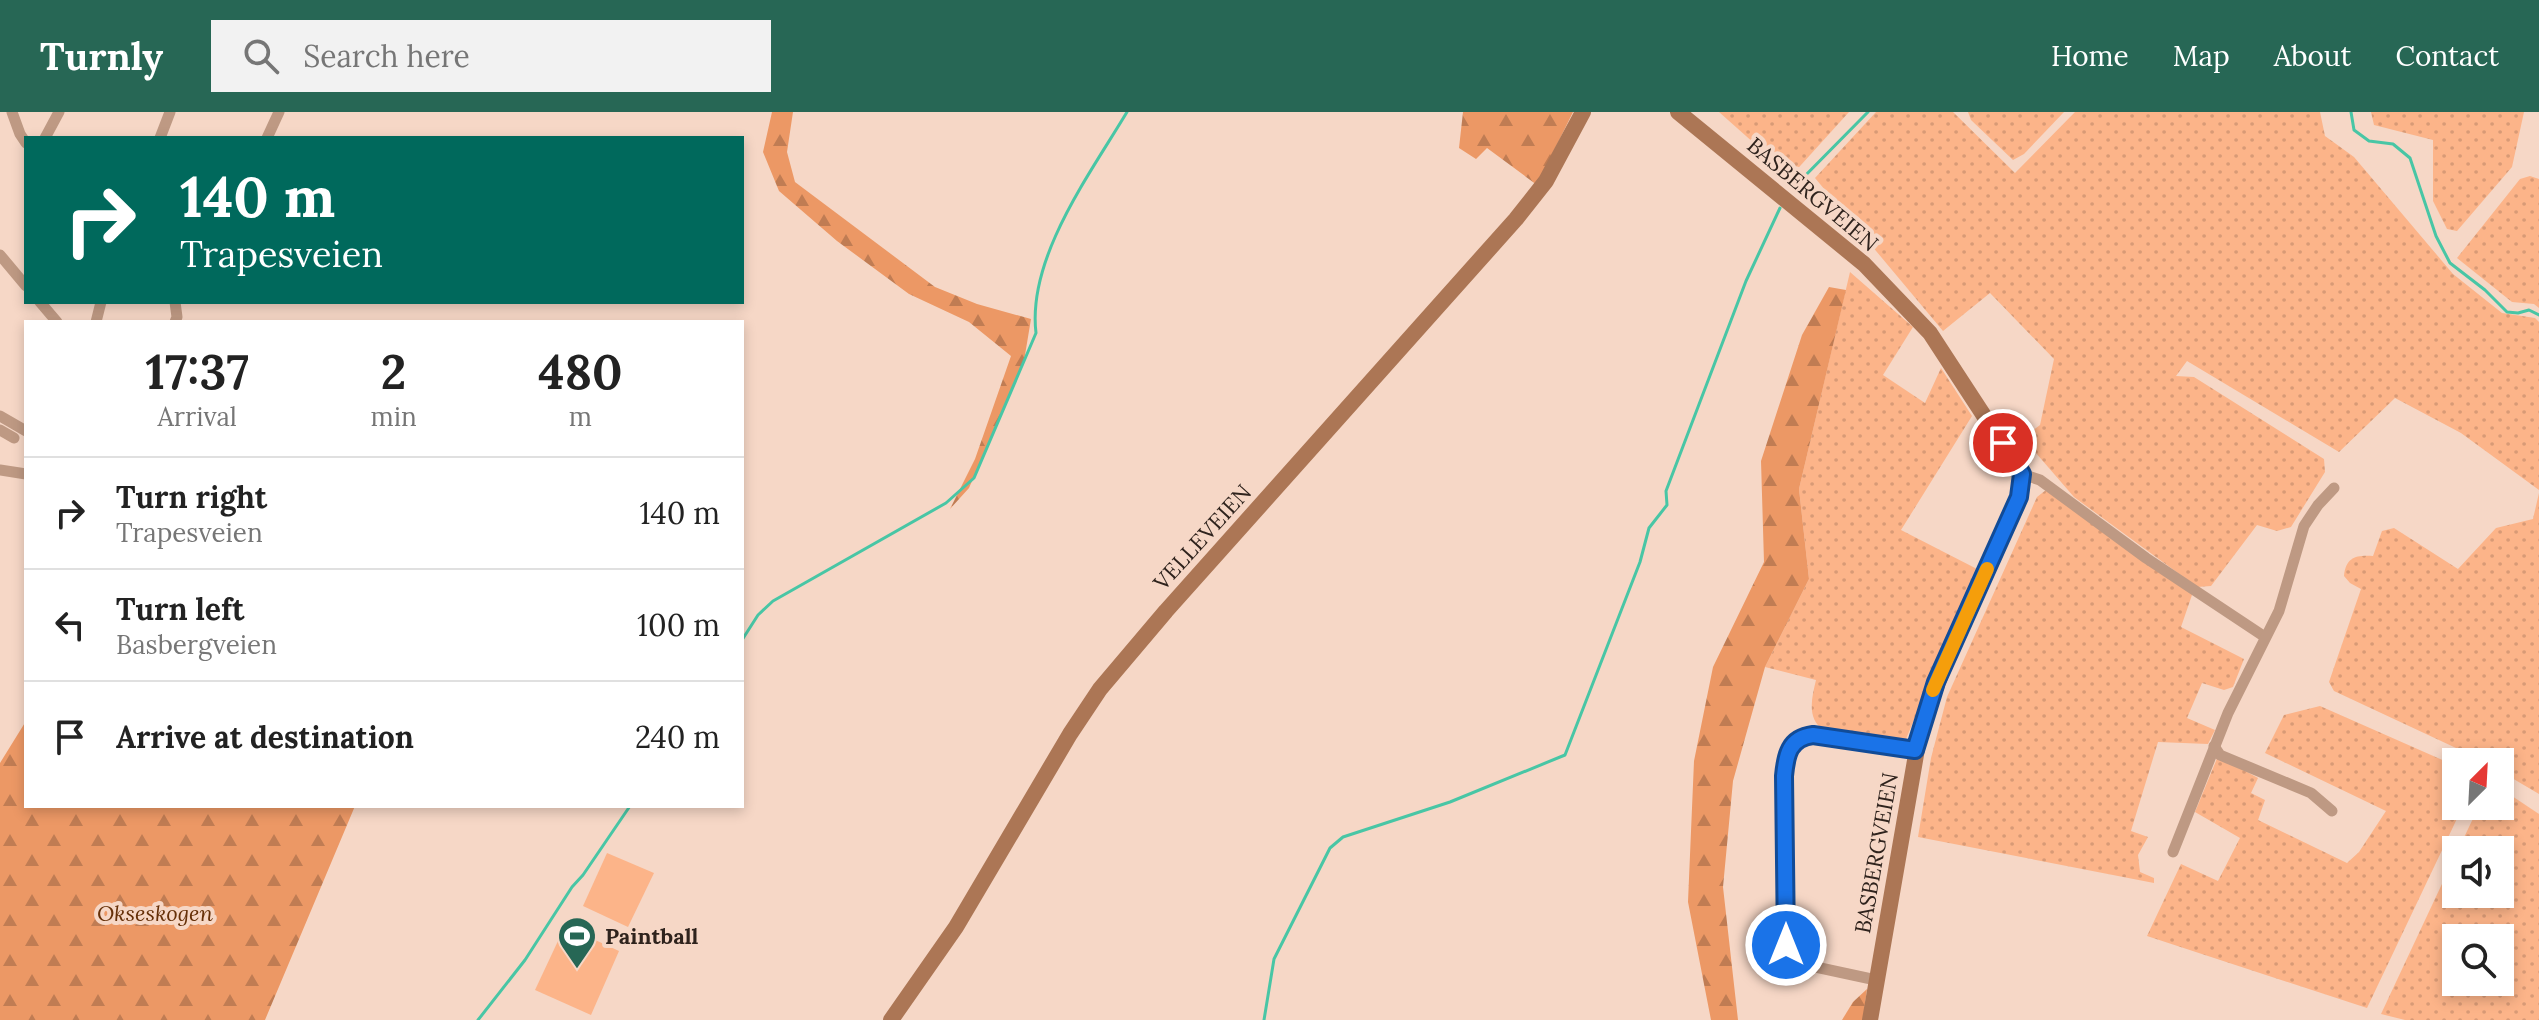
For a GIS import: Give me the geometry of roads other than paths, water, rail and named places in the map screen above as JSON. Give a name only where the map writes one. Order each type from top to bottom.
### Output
[{"type":"main road","name":"VELLEVEIEN","points":[[891,1020],[956,927],[1046,772],[1100,689],[1203,569],[1516,219],[1546,181],[1583,112]]},
{"type":"main road","name":"BASBERGVEIEN","points":[[1678,112],[1864,264],[1913,312],[2022,474],[2016,505],[1936,682],[1915,750],[1870,1020]]},
{"type":"street","points":[[12,112],[24,140]]},
{"type":"street","points":[[46,136],[59,112]]},
{"type":"street","points":[[161,136],[170,112]]},
{"type":"street","points":[[268,136],[279,112]]},
{"type":"street","points":[[0,255],[24,284]]},
{"type":"street","points":[[42,304],[55,320]]},
{"type":"street","points":[[0,416],[24,430]]},
{"type":"street","points":[[0,430],[14,438]]},
{"type":"street","points":[[0,470],[24,474]]},
{"type":"street","name":"BASBERGVEIEN","points":[[2022,474],[2040,480],[2157,565],[2265,637]]},
{"type":"street","points":[[2173,852],[2214,746],[2279,611],[2304,526],[2334,488]]},
{"type":"street","points":[[1876,980],[1797,963],[1787,954],[1786,758],[1795,741],[1813,735],[1915,750]]},
{"type":"street","points":[[2214,746],[2220,755],[2311,793],[2332,811]]},
{"type":"waterway","points":[[744,637],[758,615],[773,601],[946,503],[974,478],[1036,333],[1036,305],[1051,246],[1080,189],[1127,112]]},
{"type":"waterway","points":[[1793,188],[1868,112]]},
{"type":"waterway","points":[[2351,112],[2354,130],[2369,141],[2393,144],[2410,158],[2436,236],[2450,263],[2507,312],[2529,310],[2539,315]]},
{"type":"waterway","points":[[1264,1020],[1274,959],[1330,848],[1343,837],[1450,802],[1565,755],[1640,562],[1649,528],[1667,505],[1666,491],[1746,281],[1780,208]]},
{"type":"waterway","points":[[478,1020],[525,960],[629,808]]},
{"type":"place","name":"Paintball","points":[[577,970]]},
{"type":"park label","name":"Okseskogen","points":[[155,913]]}]
